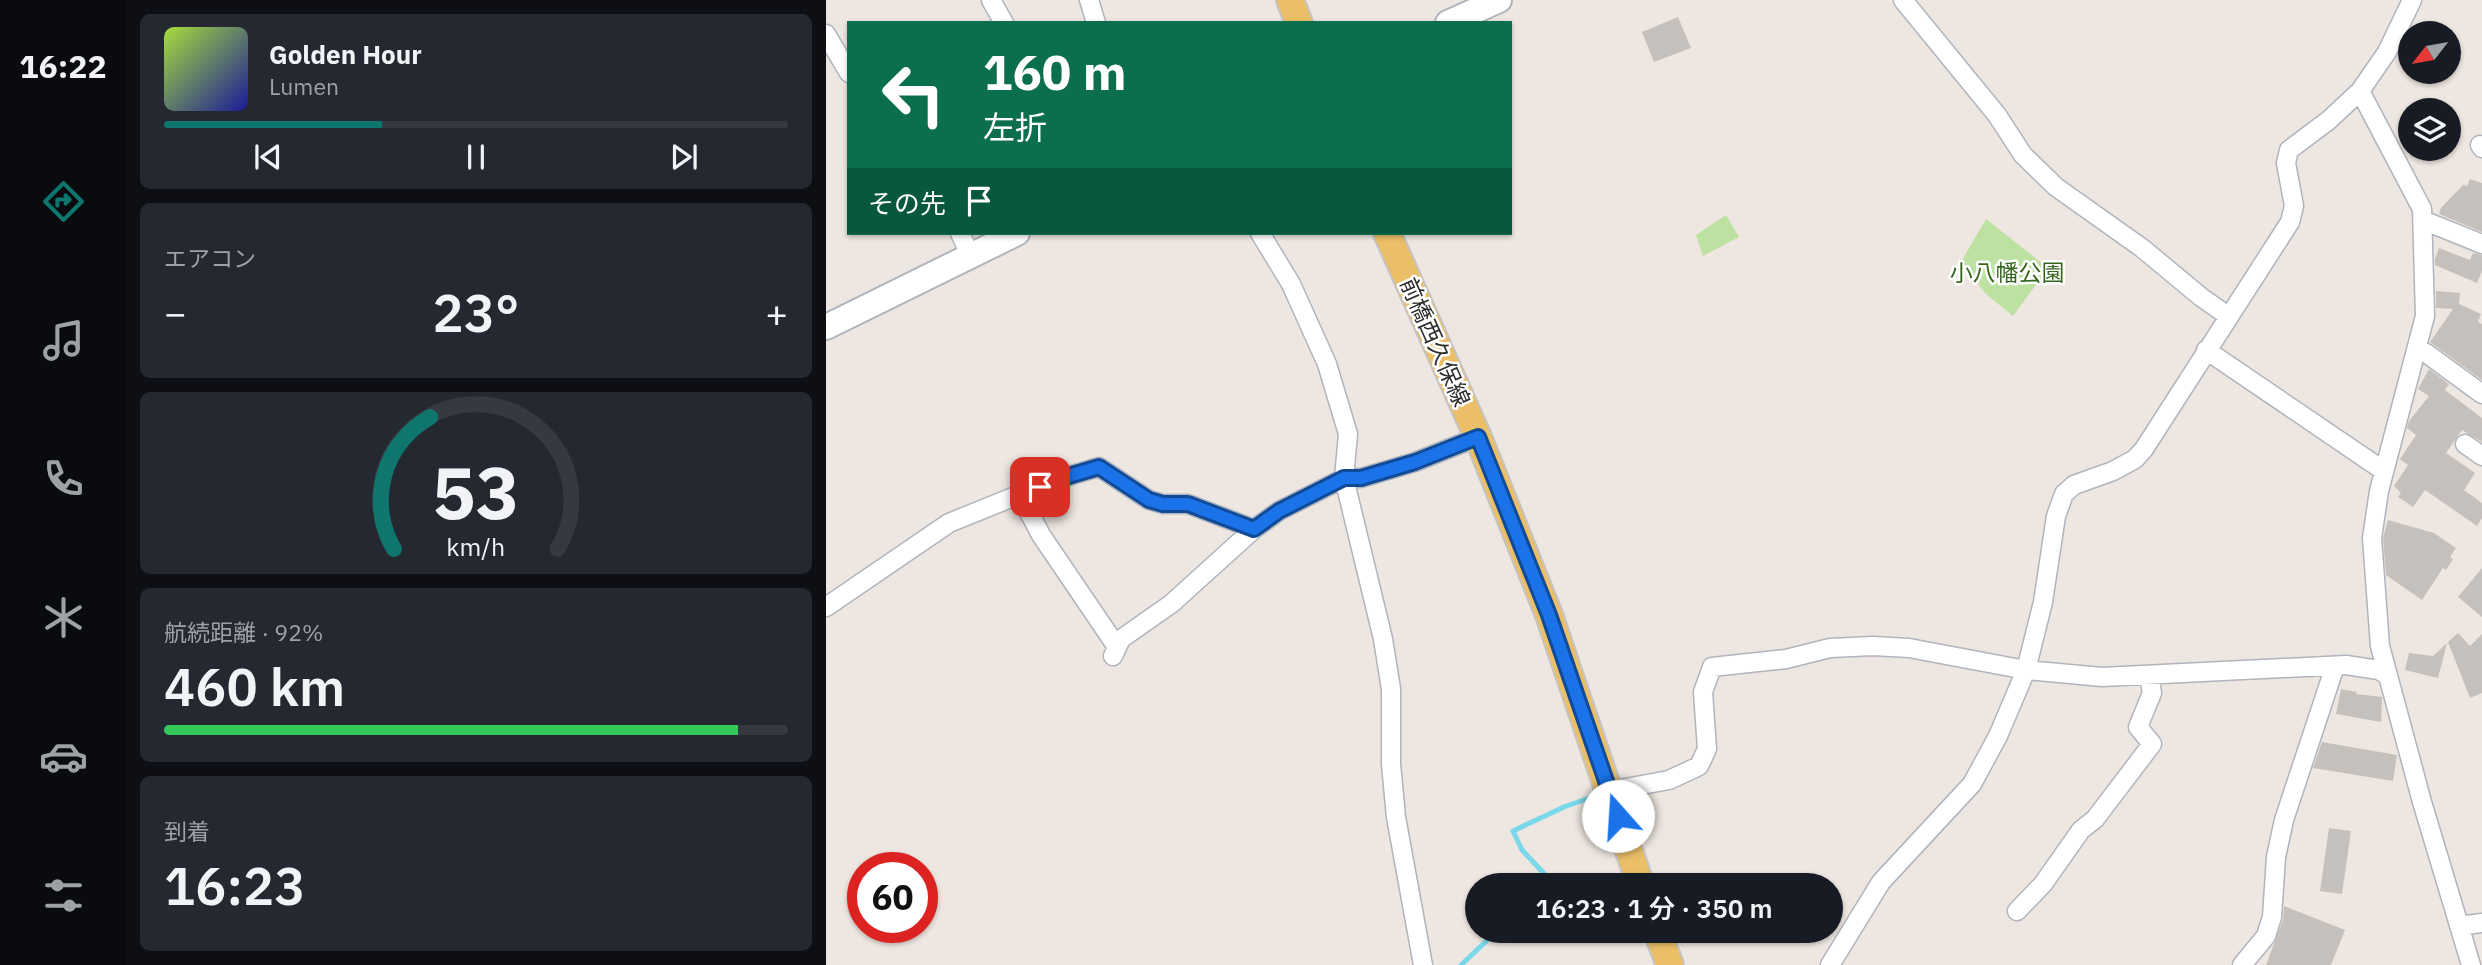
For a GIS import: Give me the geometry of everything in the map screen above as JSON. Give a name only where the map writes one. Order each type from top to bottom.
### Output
[{"type":"main road","points":[[1290,0],[1298,21]]},
{"type":"main road","points":[[1452,21],[1499,0]]},
{"type":"main road","points":[[826,327],[965,244],[1008,235]]},
{"type":"main road","name":"前橋西久保線","points":[[1388,235],[1478,437],[1549,615],[1637,873]]},
{"type":"main road","points":[[1662,943],[1670,965]]},
{"type":"street","points":[[991,0],[1003,21]]},
{"type":"street","points":[[1089,0],[1096,21]]},
{"type":"street","points":[[1903,0],[1997,115],[2023,155],[2056,187],[2142,248],[2201,298],[2228,316]]},
{"type":"street","points":[[1830,965],[1881,882],[1972,783],[1998,736],[2025,670],[2043,603],[2056,516],[2064,494],[2074,485],[2113,471],[2135,459],[2144,449],[2290,222],[2294,206],[2286,163],[2289,150],[2329,120],[2360,91],[2387,52],[2412,0]]},
{"type":"street","points":[[826,34],[847,70]]},
{"type":"street","points":[[2360,91],[2422,209],[2423,223],[2425,316],[2384,471],[2372,538],[2380,646],[2471,965]]},
{"type":"street","points":[[2423,223],[2430,223],[2482,244]]},
{"type":"street","points":[[1262,235],[1291,284],[1327,364],[1348,434],[1344,478],[1383,639],[1391,690],[1391,764],[1396,817],[1423,965]]},
{"type":"street","points":[[2206,350],[2384,471]]},
{"type":"street","points":[[2417,350],[2426,353],[2482,394]]},
{"type":"street","points":[[1020,495],[1041,535],[1115,651],[1121,639],[1194,585],[1254,529],[1279,511],[1344,478],[1361,478],[1415,462],[1478,437]]},
{"type":"street","points":[[2465,444],[2482,456]]},
{"type":"street","points":[[826,607],[949,523],[1055,480],[1099,467],[1149,500],[1163,504],[1188,504],[1254,529]]},
{"type":"street","points":[[1609,791],[1669,780],[1699,766],[1707,749],[1703,692],[1712,667],[1786,659],[1830,648],[1909,648],[2025,670],[2102,677],[2335,666],[2362,666],[2387,675]]},
{"type":"street","points":[[2242,965],[2261,943],[2272,917],[2276,857],[2284,820],[2335,666]]},
{"type":"street","points":[[2017,911],[2043,884],[2081,830],[2095,819],[2152,744],[2138,727],[2152,693],[2149,675]]},
{"type":"street","points":[[2459,926],[2482,923]]},
{"type":"green space","points":[[1726,215],[1739,237],[1703,256],[1696,235]]},
{"type":"green space","name":"小八幡公園","points":[[1986,219],[2048,268],[2013,316],[1986,294],[1961,262]]},
{"type":"building","points":[[1678,17],[1691,48],[1654,62],[1642,32]]},
{"type":"building","points":[[2470,179],[2482,183],[2482,232],[2439,214],[2441,208],[2463,185],[2467,186]]},
{"type":"building","points":[[2439,248],[2470,260],[2473,253],[2482,255],[2482,271],[2477,283],[2435,265]]},
{"type":"building","points":[[2436,291],[2460,293],[2459,304],[2481,314],[2478,322],[2482,324],[2482,380],[2430,342],[2453,309],[2436,308]]},
{"type":"building","points":[[2429,369],[2449,384],[2445,390],[2482,418],[2482,442],[2462,430],[2446,453],[2475,473],[2464,490],[2482,503],[2482,518],[2477,526],[2425,490],[2413,507],[2398,497],[2401,493],[2394,486],[2408,465],[2400,459],[2416,435],[2407,428],[2409,421],[2429,396],[2418,389]]},
{"type":"building","points":[[2388,520],[2434,533],[2456,548],[2446,570],[2443,568],[2422,600],[2386,575],[2383,538]]},
{"type":"building","points":[[2482,568],[2482,617],[2458,597]]},
{"type":"building","points":[[2458,633],[2470,646],[2482,634],[2482,693],[2470,698],[2448,642]]},
{"type":"building","points":[[2447,643],[2438,678],[2405,670],[2409,653],[2433,656]]},
{"type":"building","points":[[2341,689],[2382,697],[2381,722],[2336,714]]},
{"type":"building","points":[[2322,742],[2397,755],[2393,781],[2313,768]]},
{"type":"building","points":[[2329,828],[2351,831],[2342,894],[2320,891]]},
{"type":"building","points":[[2284,906],[2345,930],[2331,965],[2266,965],[2283,920]]},
{"type":"waterway","points":[[1544,873],[1522,850],[1513,831],[1564,807],[1603,793]]},
{"type":"waterway","points":[[1461,965],[1484,943]]},
{"type":"route","points":[[1040,487],[1099,467],[1149,500],[1163,504],[1188,504],[1254,529],[1279,511],[1344,478],[1361,478],[1415,462],[1478,437],[1549,615],[1618,816]]}]
